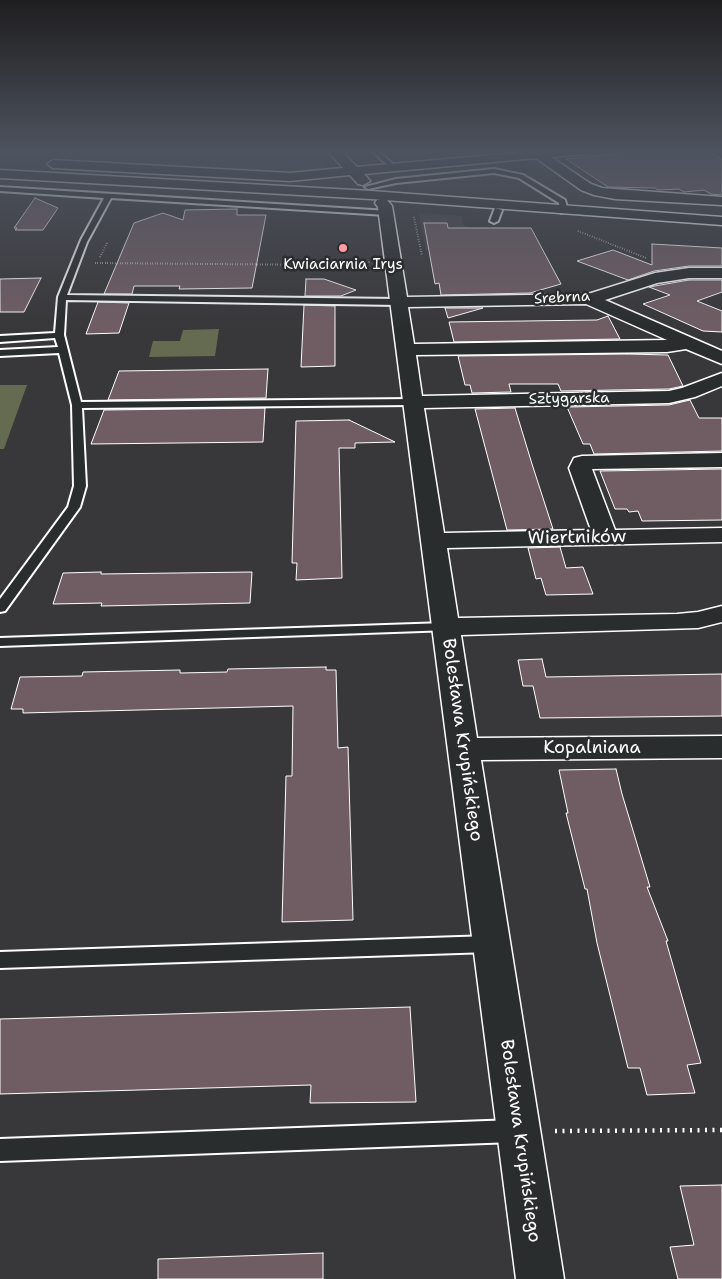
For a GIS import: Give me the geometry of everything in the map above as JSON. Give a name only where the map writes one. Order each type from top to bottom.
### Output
[{"type":"street","name":"Bolesława Krupińskiego","points":[[385,210],[540,1279]]},
{"type":"street","points":[[450,210],[496,215],[564,211]]},
{"type":"street","points":[[552,210],[722,221]]},
{"type":"street","name":"Srebrna","points":[[399,302],[590,299],[644,280],[676,274],[722,273]]},
{"type":"street","points":[[590,299],[722,358]]},
{"type":"street","points":[[405,350],[670,346],[688,343]]},
{"type":"street","name":"Sztygarska","points":[[413,402],[669,397],[688,393],[722,379]]},
{"type":"street","points":[[606,538],[580,468],[582,463],[722,460]]},
{"type":"street","name":"Wiertników","points":[[433,541],[722,536]]},
{"type":"street","points":[[445,627],[677,622],[719,619]]},
{"type":"street","name":"Kopalniana","points":[[463,750],[722,747]]},
{"type":"lane","points":[[0,608],[74,507],[80,486],[77,404],[58,335],[62,297],[85,242],[102,210]]},
{"type":"lane","points":[[62,297],[399,302]]},
{"type":"lane","points":[[0,339],[58,335]]},
{"type":"lane","points":[[0,354],[62,350]]},
{"type":"lane","points":[[77,404],[413,402]]},
{"type":"lane","points":[[0,642],[445,627]]},
{"type":"lane","points":[[0,960],[491,944]]},
{"type":"lane","points":[[0,1150],[518,1131]]},
{"type":"path","points":[[389,210],[422,256]]},
{"type":"path","points":[[576,230],[647,258],[676,274]]},
{"type":"path","points":[[76,263],[258,263],[285,265],[369,262]]},
{"type":"path","points":[[518,1131],[722,1130]]},
{"type":"shaded area","points":[[419,213],[462,216],[463,225],[470,228],[512,227],[512,234],[519,248],[426,250]]},
{"type":"green space","points":[[219,329],[215,356],[149,357],[153,341],[180,341],[183,330]]},
{"type":"green space","points":[[0,385],[27,385],[4,449],[0,449]]},
{"type":"building","points":[[27,210],[57,210],[43,230],[15,230],[17,228],[14,228]]},
{"type":"building","points":[[185,210],[237,210],[237,215],[266,215],[252,288],[179,289],[180,286],[134,286],[132,294],[104,294],[134,223],[163,213],[183,220]]},
{"type":"building","points":[[424,223],[447,223],[448,228],[531,228],[561,284],[530,293],[441,295],[439,283],[435,284]]},
{"type":"building","points":[[652,244],[722,248],[722,266],[689,266],[654,271],[628,280],[577,261],[613,250],[652,265]]},
{"type":"building","points":[[41,278],[24,312],[0,312],[0,279]]},
{"type":"building","points":[[306,279],[324,279],[356,290],[341,296],[305,296]]},
{"type":"building","points":[[689,280],[722,280],[722,292],[697,301],[722,311],[722,332],[703,331],[643,304],[670,295],[649,287]]},
{"type":"building","points":[[98,302],[129,303],[119,333],[86,334]]},
{"type":"building","points":[[304,305],[335,306],[335,366],[301,367]]},
{"type":"building","points":[[445,308],[483,308],[448,318]]},
{"type":"building","points":[[608,316],[620,339],[454,342],[449,322],[597,320]]},
{"type":"building","points":[[668,355],[683,386],[669,389],[561,391],[558,384],[509,384],[511,392],[472,393],[470,385],[465,385],[458,356]]},
{"type":"building","points":[[268,369],[266,398],[108,400],[119,371]]},
{"type":"building","points":[[690,400],[699,418],[722,418],[722,451],[594,454],[590,444],[583,444],[567,407],[669,405]]},
{"type":"building","points":[[265,408],[263,442],[91,444],[104,410]]},
{"type":"building","points":[[515,408],[553,529],[507,530],[475,409]]},
{"type":"building","points":[[349,420],[395,442],[355,443],[355,448],[339,448],[342,578],[296,580],[297,563],[292,563],[296,421]]},
{"type":"building","points":[[722,469],[722,520],[642,521],[638,511],[629,512],[627,509],[615,509],[600,471]]},
{"type":"building","points":[[560,547],[566,568],[583,567],[593,594],[546,595],[541,578],[536,579],[528,548]]},
{"type":"building","points":[[101,572],[101,574],[252,572],[250,603],[101,606],[102,603],[53,604],[63,573]]},
{"type":"building","points":[[542,659],[546,677],[722,674],[722,716],[540,718],[533,686],[523,686],[518,660]]},
{"type":"building","points":[[326,667],[326,670],[336,670],[338,748],[348,747],[353,920],[282,922],[286,776],[292,776],[293,706],[23,713],[23,709],[11,709],[20,677],[82,676],[83,672],[180,670],[180,673],[227,672],[228,669]]},
{"type":"building","points":[[616,769],[650,887],[647,887],[668,941],[666,941],[701,1063],[687,1065],[695,1093],[647,1095],[640,1068],[628,1068],[597,943],[587,889],[585,889],[566,813],[568,813],[559,770]]},
{"type":"building","points":[[410,1007],[416,1102],[310,1103],[311,1085],[0,1094],[0,1019]]},
{"type":"building","points":[[722,1185],[722,1279],[678,1279],[670,1247],[694,1245],[680,1186]]},
{"type":"building","points":[[323,1253],[323,1279],[158,1279],[158,1259]]},
{"type":"place","name":"Kwiaciarnia Irys","points":[[343,248]]}]
